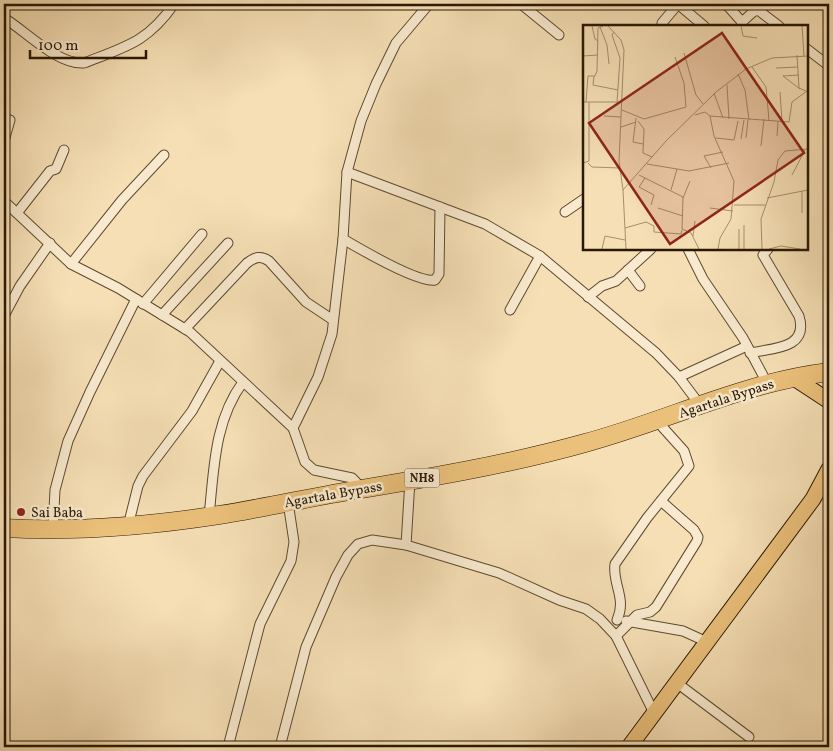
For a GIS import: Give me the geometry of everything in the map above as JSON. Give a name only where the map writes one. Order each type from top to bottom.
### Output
[{"type":"highway","name":"Agartala Bypass","points":[[4,528],[53,529],[128,526],[209,516],[361,490],[557,451],[616,435],[700,405],[767,384],[829,372]]},
{"type":"main road","points":[[794,378],[829,400]]},
{"type":"main road","points":[[630,747],[813,499],[829,469]]},
{"type":"street","points":[[4,18],[59,56],[77,64],[130,45],[150,33],[174,4]]},
{"type":"street","points":[[293,428],[318,377],[332,334],[343,239],[348,172],[362,121],[386,61],[396,44],[429,4]]},
{"type":"street","points":[[521,4],[559,35]]},
{"type":"street","points":[[662,23],[678,4],[703,25]]},
{"type":"street","points":[[726,4],[742,24],[753,12],[758,10],[778,25]]},
{"type":"street","points":[[808,50],[829,66]]},
{"type":"street","points":[[4,141],[10,120]]},
{"type":"street","points":[[17,213],[50,171],[56,168],[64,150]]},
{"type":"street","points":[[71,264],[122,200],[164,155]]},
{"type":"street","points":[[348,172],[485,224],[540,256],[656,353],[679,377],[700,405]]},
{"type":"street","points":[[565,212],[583,200]]},
{"type":"street","points":[[4,201],[71,264],[140,301],[184,329],[293,428],[305,462],[314,470],[352,478],[361,490]]},
{"type":"street","points":[[343,239],[394,267],[427,280],[436,280],[439,274],[440,207]]},
{"type":"street","points":[[53,529],[55,490],[68,440],[90,392],[140,301],[202,234]]},
{"type":"street","points":[[4,316],[20,286],[50,243]]},
{"type":"street","points":[[162,315],[228,243]]},
{"type":"street","points":[[588,297],[602,286],[616,280],[650,250]]},
{"type":"street","points":[[688,250],[703,279],[748,349],[767,384]]},
{"type":"street","points":[[679,377],[748,349],[789,344],[796,340],[801,333],[802,326],[799,316],[763,255],[767,250]]},
{"type":"street","points":[[510,310],[540,256]]},
{"type":"street","points":[[184,329],[247,263],[253,258],[258,257],[269,261],[306,302],[333,320]]},
{"type":"street","points":[[628,270],[640,286]]},
{"type":"street","points":[[128,526],[138,486],[143,476],[192,411],[220,361]]},
{"type":"street","points":[[209,516],[217,444],[228,405],[243,382]]},
{"type":"street","points":[[617,620],[621,611],[621,596],[614,570],[616,564],[688,466],[684,451],[657,421]]},
{"type":"street","points":[[406,545],[410,480]]},
{"type":"street","points":[[616,636],[637,615],[650,612],[656,607],[697,541],[698,537],[694,530],[661,501]]},
{"type":"street","points":[[228,747],[260,624],[291,560],[294,542],[288,502]]},
{"type":"street","points":[[280,747],[306,647],[336,577],[348,555],[358,544],[372,540],[406,545],[499,573],[559,600],[586,609],[604,623],[616,636],[654,713]]},
{"type":"street","points":[[604,623],[617,620],[683,631],[707,642]]},
{"type":"street","points":[[676,683],[749,737]]},
{"type":"place","name":"Sai Baba","points":[[21,512]]}]
